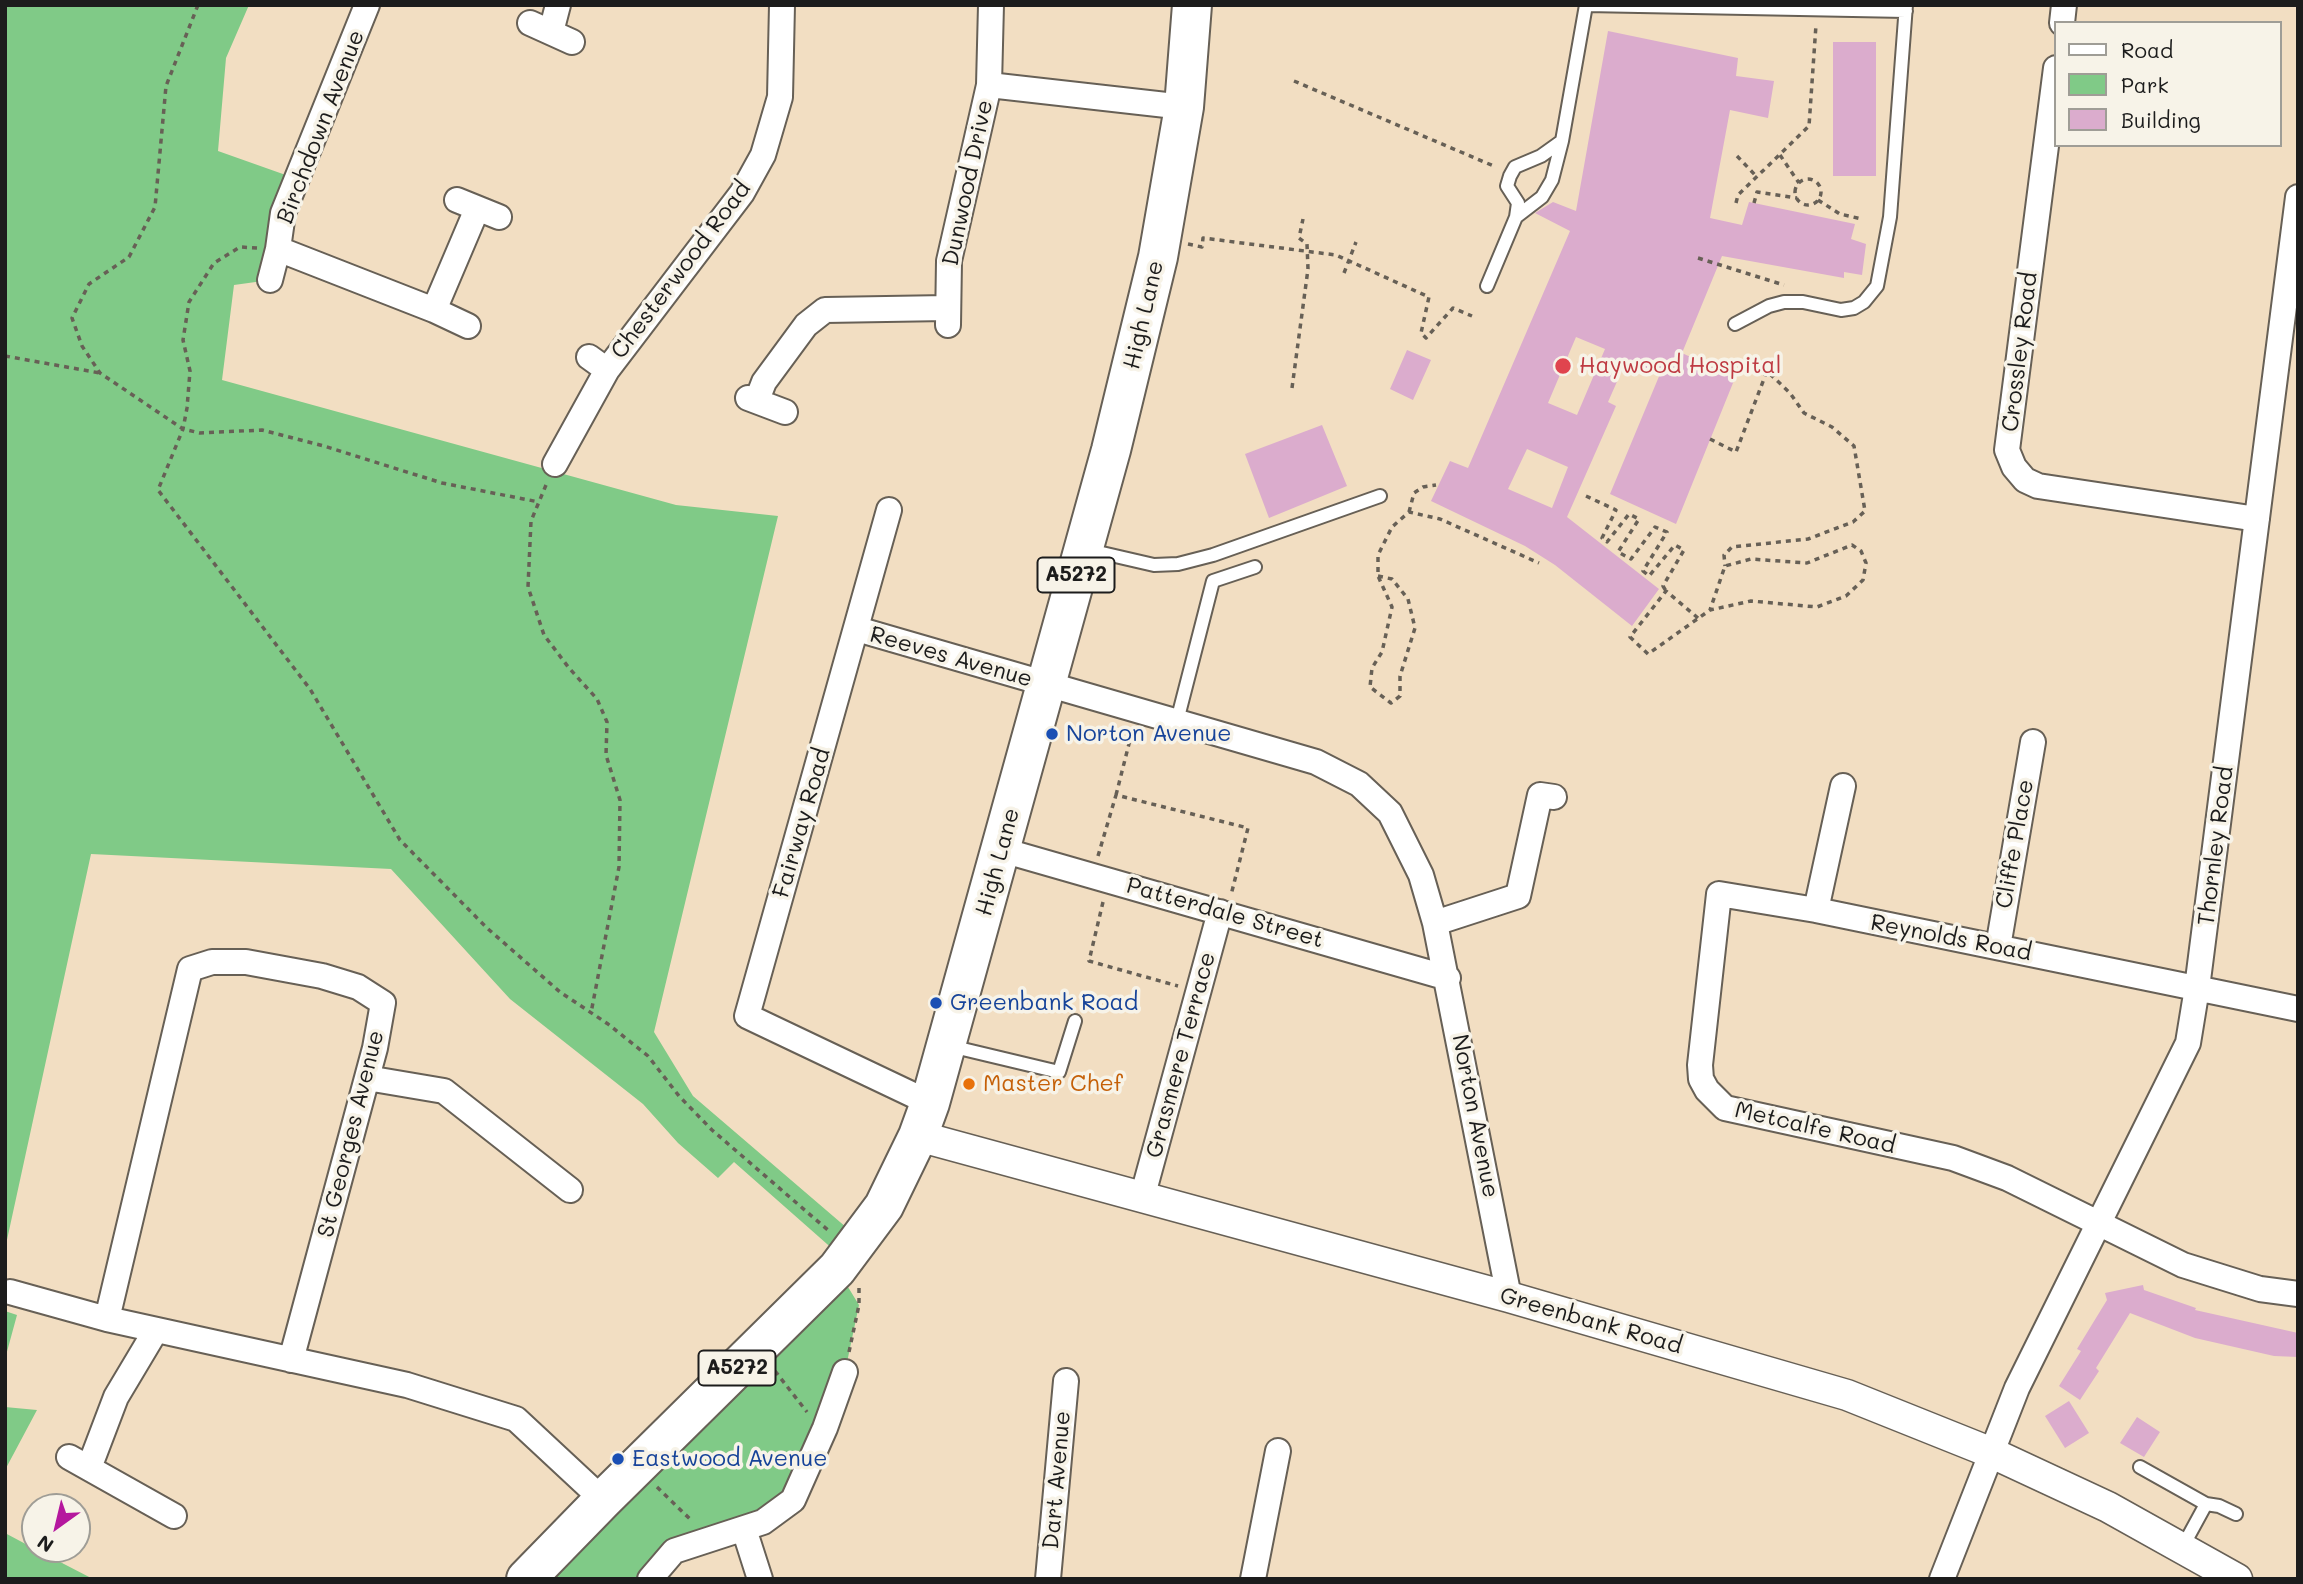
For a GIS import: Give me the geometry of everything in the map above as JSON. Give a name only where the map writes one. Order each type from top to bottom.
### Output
[{"type":"main road","name":"High Lane","points":[[526,1579],[838,1269],[884,1206],[924,1119],[1002,850],[1111,450],[1161,240],[1184,107],[1192,5]]},
{"type":"street","name":"Birchdown Avenue","points":[[270,280],[284,213],[367,5]]},
{"type":"street","points":[[551,32],[558,5]]},
{"type":"street","name":"Chesterwood Road","points":[[555,464],[598,364],[742,193],[762,155],[780,97],[782,5]]},
{"type":"street","points":[[989,85],[991,5]]},
{"type":"street","name":"Crossley Road","points":[[2054,84],[2007,450],[2014,467],[2025,480],[2038,486],[2258,519]]},
{"type":"street","name":"Dunwood Drive","points":[[785,412],[753,399],[806,325],[825,310],[947,316],[949,261],[989,85],[1184,107]]},
{"type":"street","name":"Thornley Road","points":[[1942,1579],[2017,1388],[2188,1043],[2298,197]]},
{"type":"street","points":[[434,310],[478,209]]},
{"type":"street","name":"Birchdown Avenue","points":[[278,249],[468,326]]},
{"type":"street","name":"Fairway Road","points":[[889,510],[747,1016],[924,1119]]},
{"type":"street","name":"Reeves Avenue","points":[[857,629],[1045,685]]},
{"type":"street","name":"Norton Avenue","points":[[1045,685],[1316,762],[1359,784],[1390,814],[1421,876],[1435,923],[1509,1297]]},
{"type":"street","name":"Cliffe Place","points":[[1998,947],[2033,741]]},
{"type":"street","points":[[1816,911],[1843,786]]},
{"type":"street","points":[[1435,923],[1518,896],[1540,795],[1554,797]]},
{"type":"street","name":"Patterdale Street","points":[[1002,850],[1448,978]]},
{"type":"street","name":"Reynolds Road","points":[[1716,908],[1719,894],[1998,947],[2298,1009]]},
{"type":"street","name":"Metcalfe Road","points":[[1716,908],[1700,1065],[1707,1090],[1725,1108],[1952,1158],[2007,1178],[2183,1265],[2260,1289],[2298,1294]]},
{"type":"street","name":"Grasmere Terrace","points":[[1142,1198],[1198,992],[1224,913]]},
{"type":"street","name":"St Georges Avenue","points":[[107,1319],[190,969],[212,961],[246,962],[321,976],[358,987],[383,1003],[367,1078],[291,1360]]},
{"type":"street","points":[[367,1078],[444,1091],[570,1190]]},
{"type":"street","name":"Greenbank Road","points":[[924,1119],[1142,1198],[1509,1297],[1847,1395],[1992,1453],[2108,1507],[2236,1579]]},
{"type":"street","points":[[10,1292],[107,1319],[407,1385],[516,1419],[603,1500]]},
{"type":"street","points":[[156,1330],[79,1463],[174,1516]]},
{"type":"street","points":[[650,1579],[674,1551],[763,1522],[793,1500],[823,1433],[845,1372]]},
{"type":"street","name":"Dart Avenue","points":[[1048,1579],[1066,1381]]},
{"type":"street","points":[[1253,1579],[1278,1451]]},
{"type":"street","points":[[744,1529],[760,1579]]},
{"type":"lane","points":[[1516,217],[1548,191],[1562,141],[1586,5],[1906,8],[1890,217],[1877,286],[1864,302],[1854,308],[1841,310],[1803,302],[1784,302],[1769,306],[1735,324]]},
{"type":"lane","points":[[1486,286],[1516,217],[1518,203],[1507,186],[1511,173],[1515,167],[1541,156],[1562,141]]},
{"type":"lane","points":[[1083,549],[1154,565],[1178,564],[1213,555],[1380,496]]},
{"type":"lane","points":[[1177,721],[1213,581],[1255,568]]},
{"type":"lane","points":[[947,1045],[1059,1072],[1075,1021]]},
{"type":"lane","points":[[2140,1467],[2206,1504],[2219,1506],[2236,1514]]},
{"type":"lane","points":[[2182,1548],[2206,1504]]},
{"type":"path","points":[[198,5],[166,86],[155,207],[129,257],[89,284],[72,318],[82,346],[100,373],[183,429],[200,433],[262,430],[324,446],[442,484],[539,502]]},
{"type":"path","points":[[1737,203],[1738,195],[1809,127],[1817,9]]},
{"type":"path","points":[[1294,81],[1511,173]]},
{"type":"path","points":[[1780,155],[1798,183]]},
{"type":"path","points":[[1737,156],[1757,177]]},
{"type":"path","points":[[1797,198],[1795,191],[1798,183],[1806,179],[1815,181],[1820,187],[1818,200]]},
{"type":"path","points":[[1754,203],[1756,192],[1797,198],[1807,204],[1818,200]]},
{"type":"path","points":[[1818,200],[1840,214],[1862,219]]},
{"type":"path","points":[[1292,388],[1308,269],[1307,244],[1299,237],[1303,219]]},
{"type":"path","points":[[1161,240],[1202,247],[1203,238],[1336,255],[1429,297],[1420,333],[1426,338],[1453,308],[1472,316]]},
{"type":"path","points":[[1344,273],[1356,242]]},
{"type":"path","points":[[278,249],[240,247],[214,263],[189,302],[183,340],[190,371],[187,408],[183,429],[158,490],[310,689],[400,840],[487,928],[560,992],[648,1056],[679,1096],[712,1130],[856,1245],[859,1304],[845,1372]]},
{"type":"path","points":[[1698,258],[1806,292],[1803,302]]},
{"type":"path","points":[[5,356],[100,373]]},
{"type":"path","points":[[1710,439],[1736,452],[1767,371],[1790,393],[1804,414],[1832,427],[1854,446],[1865,511],[1853,522],[1808,539],[1732,547],[1724,555],[1725,566],[1710,610]]},
{"type":"path","points":[[555,464],[531,521],[528,587],[544,635],[597,699],[607,722],[606,755],[620,800],[619,867],[591,1013]]},
{"type":"path","points":[[1378,576],[1392,579],[1409,599],[1415,628],[1399,676],[1400,696],[1391,703],[1370,687],[1372,668],[1382,652],[1392,607],[1378,576],[1378,555],[1392,527],[1409,512],[1414,493],[1423,486],[1436,485]]},
{"type":"path","points":[[1586,496],[1616,510],[1602,538],[1608,542],[1629,514],[1639,519],[1618,552],[1631,559],[1655,527],[1667,532],[1643,571],[1649,576],[1675,545],[1684,550],[1663,586],[1666,592],[1698,618]]},
{"type":"path","points":[[1409,512],[1440,519],[1539,563]]},
{"type":"path","points":[[1666,592],[1630,637],[1648,654],[1710,610],[1751,601],[1817,607],[1846,596],[1863,580],[1866,563],[1861,551],[1852,545],[1807,563],[1751,559],[1725,566]]},
{"type":"path","points":[[1138,711],[1116,795],[1100,877],[1089,961],[1198,992]]},
{"type":"path","points":[[1116,795],[1248,828],[1224,913]]},
{"type":"path","points":[[757,1348],[823,1433]]},
{"type":"path","points":[[636,1467],[711,1539]]},
{"type":"green space","points":[[5,5],[249,5],[226,58],[218,151],[297,179],[270,280],[234,285],[222,380],[676,505],[778,516],[654,1032],[693,1096],[861,1240],[844,1259],[734,1162],[718,1178],[678,1143],[643,1104],[510,999],[391,869],[91,854],[5,1249]]},
{"type":"green space","points":[[837,1269],[859,1305],[845,1372],[793,1500],[674,1551],[650,1579],[526,1579]]},
{"type":"green space","points":[[5,1311],[17,1315],[5,1359]]},
{"type":"green space","points":[[5,1407],[37,1410],[5,1470]]},
{"type":"green space","points":[[5,1533],[21,1542],[21,1563],[62,1563],[93,1579],[5,1579]]},
{"type":"building","points":[[1608,31],[1738,58],[1736,76],[1774,81],[1768,118],[1730,110],[1710,218],[1742,225],[1749,202],[1855,224],[1851,239],[1866,244],[1862,275],[1844,272],[1844,278],[1722,256],[1682,353],[1735,378],[1676,524],[1610,494],[1660,374],[1627,359],[1608,402],[1616,406],[1567,517],[1659,589],[1632,626],[1555,565],[1525,546],[1431,501],[1450,461],[1468,468],[1570,231],[1535,213],[1553,202],[1576,211]],"holes":[[[1576,337],[1605,349],[1577,415],[1548,403]],[[1527,449],[1568,467],[1552,508],[1508,489]]]},
{"type":"building","points":[[1833,42],[1876,42],[1876,176],[1833,176]]},
{"type":"building","points":[[1407,350],[1431,360],[1413,400],[1390,389]]},
{"type":"building","points":[[1322,425],[1347,486],[1269,518],[1245,454]]},
{"type":"building","points":[[2143,1285],[2144,1290],[2196,1308],[2195,1310],[2298,1333],[2298,1357],[2274,1356],[2195,1338],[2130,1313],[2080,1400],[2059,1386],[2081,1351],[2077,1349],[2107,1300],[2105,1293]]},
{"type":"building","points":[[2069,1401],[2089,1433],[2065,1448],[2045,1416]]},
{"type":"building","points":[[2137,1417],[2160,1432],[2144,1457],[2120,1443]]},
{"type":"place","name":"Haywood Hospital","points":[[1563,366]]},
{"type":"place","name":"Norton Avenue","points":[[1052,734]]},
{"type":"place","name":"Greenbank Road","points":[[936,1003]]},
{"type":"place","name":"Master Chef","points":[[969,1084]]},
{"type":"place","name":"Eastwood Avenue","points":[[618,1459]]}]
